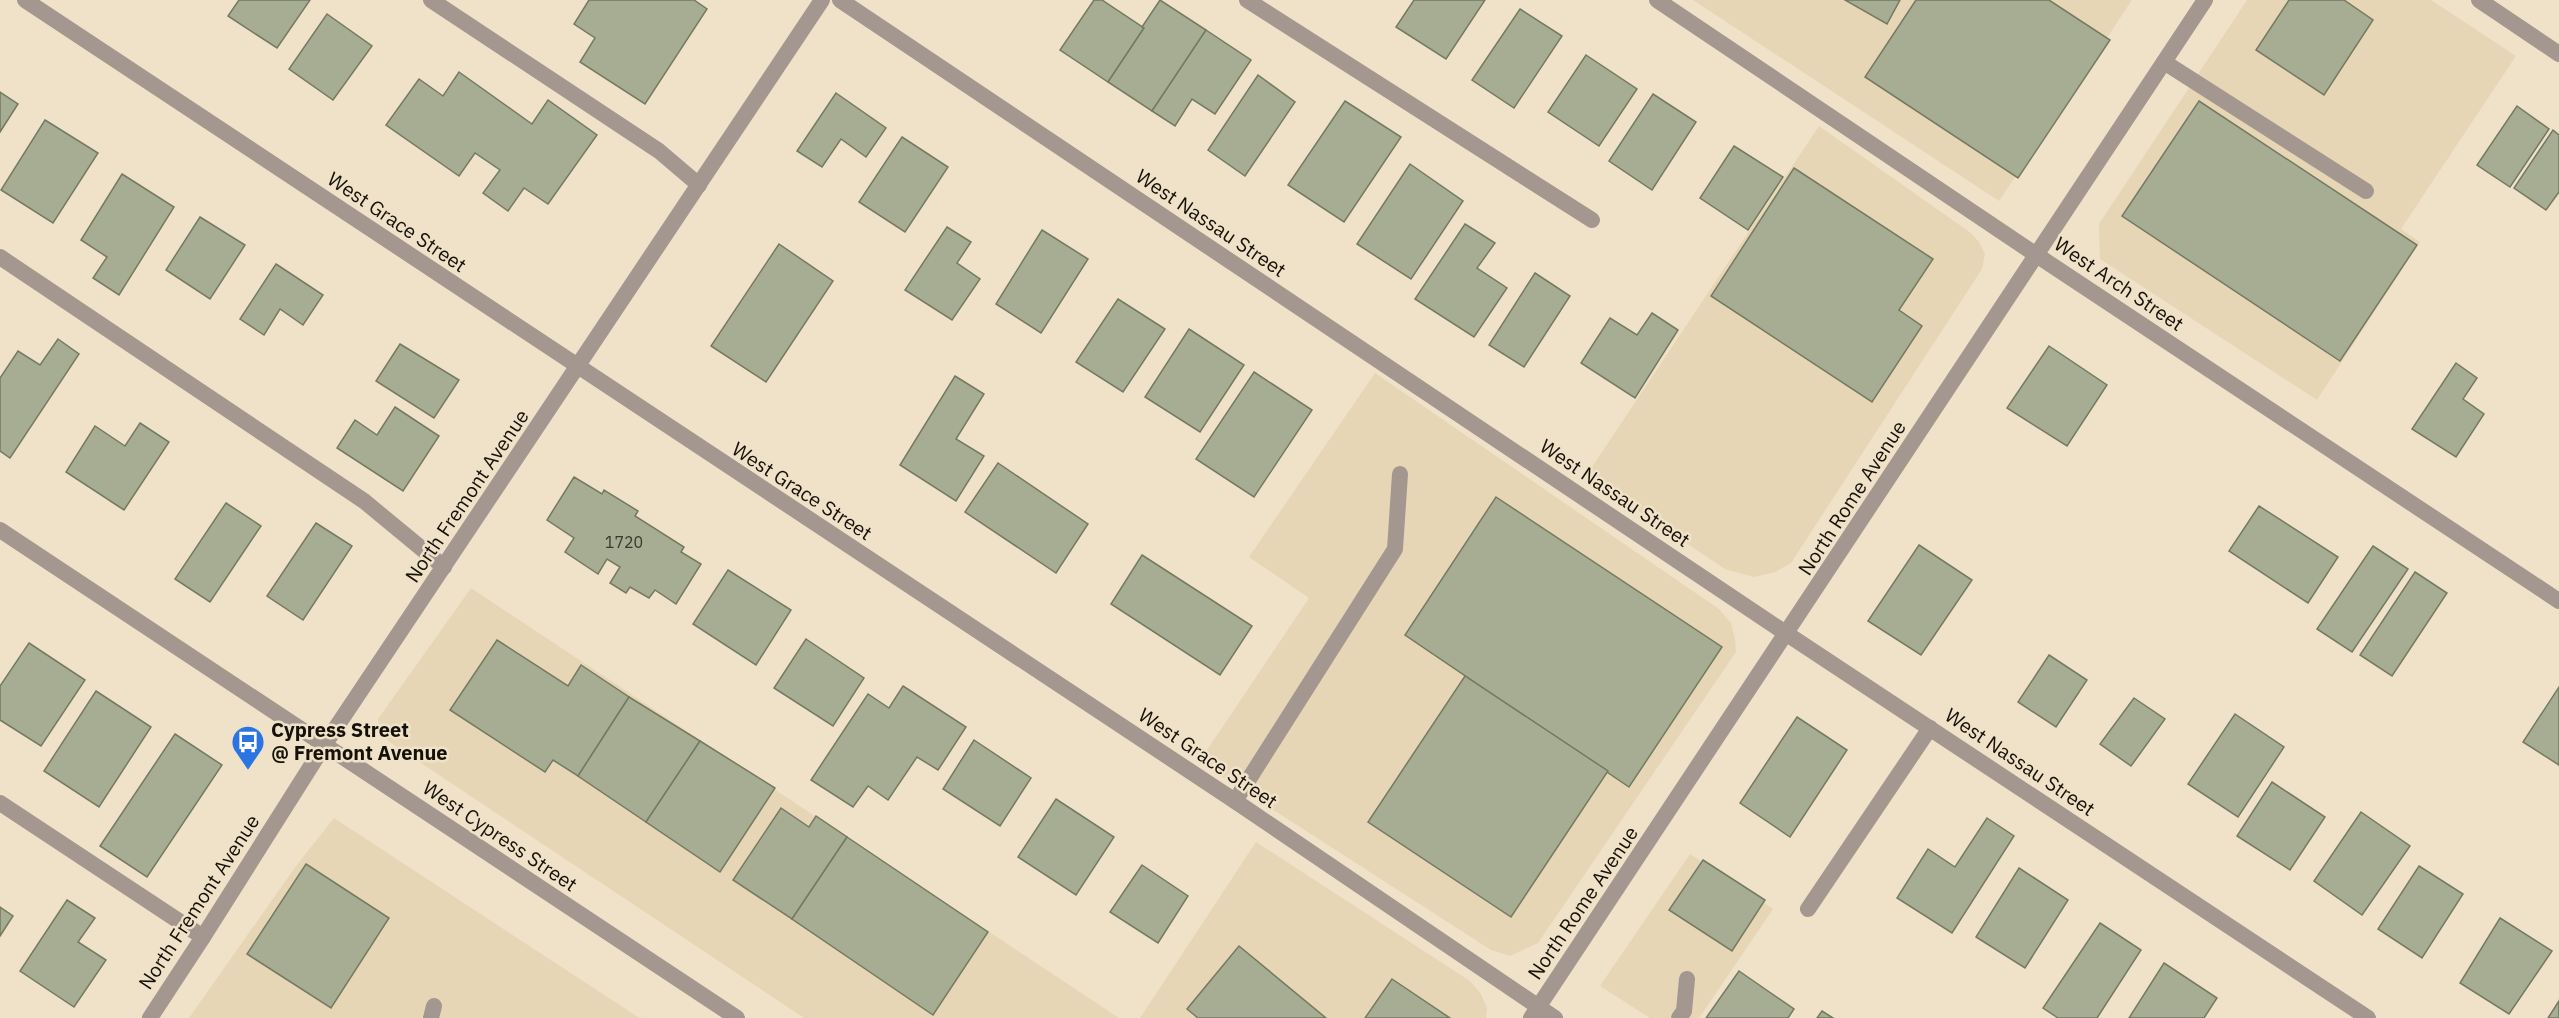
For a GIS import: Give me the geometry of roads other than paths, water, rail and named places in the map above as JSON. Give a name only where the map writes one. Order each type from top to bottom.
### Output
[{"type":"street","name":"West Grace Street","points":[[25,0],[1234,801],[1535,1012],[1555,1018]]},
{"type":"street","points":[[431,0],[659,151],[699,185]]},
{"type":"street","name":"North Fremont Avenue","points":[[150,1018],[325,744],[822,0]]},
{"type":"street","name":"West Nassau Street","points":[[840,0],[1787,634],[2368,1018]]},
{"type":"street","points":[[1246,0],[1592,220]]},
{"type":"street","name":"West Arch Street","points":[[1657,0],[2559,601]]},
{"type":"street","name":"North Rome Avenue","points":[[1535,1012],[2038,256],[2205,0]]},
{"type":"street","points":[[2479,0],[2559,54]]},
{"type":"street","points":[[2164,62],[2366,191]]},
{"type":"street","points":[[0,257],[364,501],[444,567]]},
{"type":"street","points":[[1234,801],[1395,549],[1400,474]]},
{"type":"street","name":"West Cypress Street","points":[[0,530],[737,1018]]},
{"type":"street","points":[[1809,909],[1930,728]]},
{"type":"street","points":[[0,803],[203,938]]},
{"type":"street","points":[[1679,1018],[1684,1011],[1687,979]]},
{"type":"place","name":"Cypress Street @ Fremont Avenue","points":[[248,771]]}]
